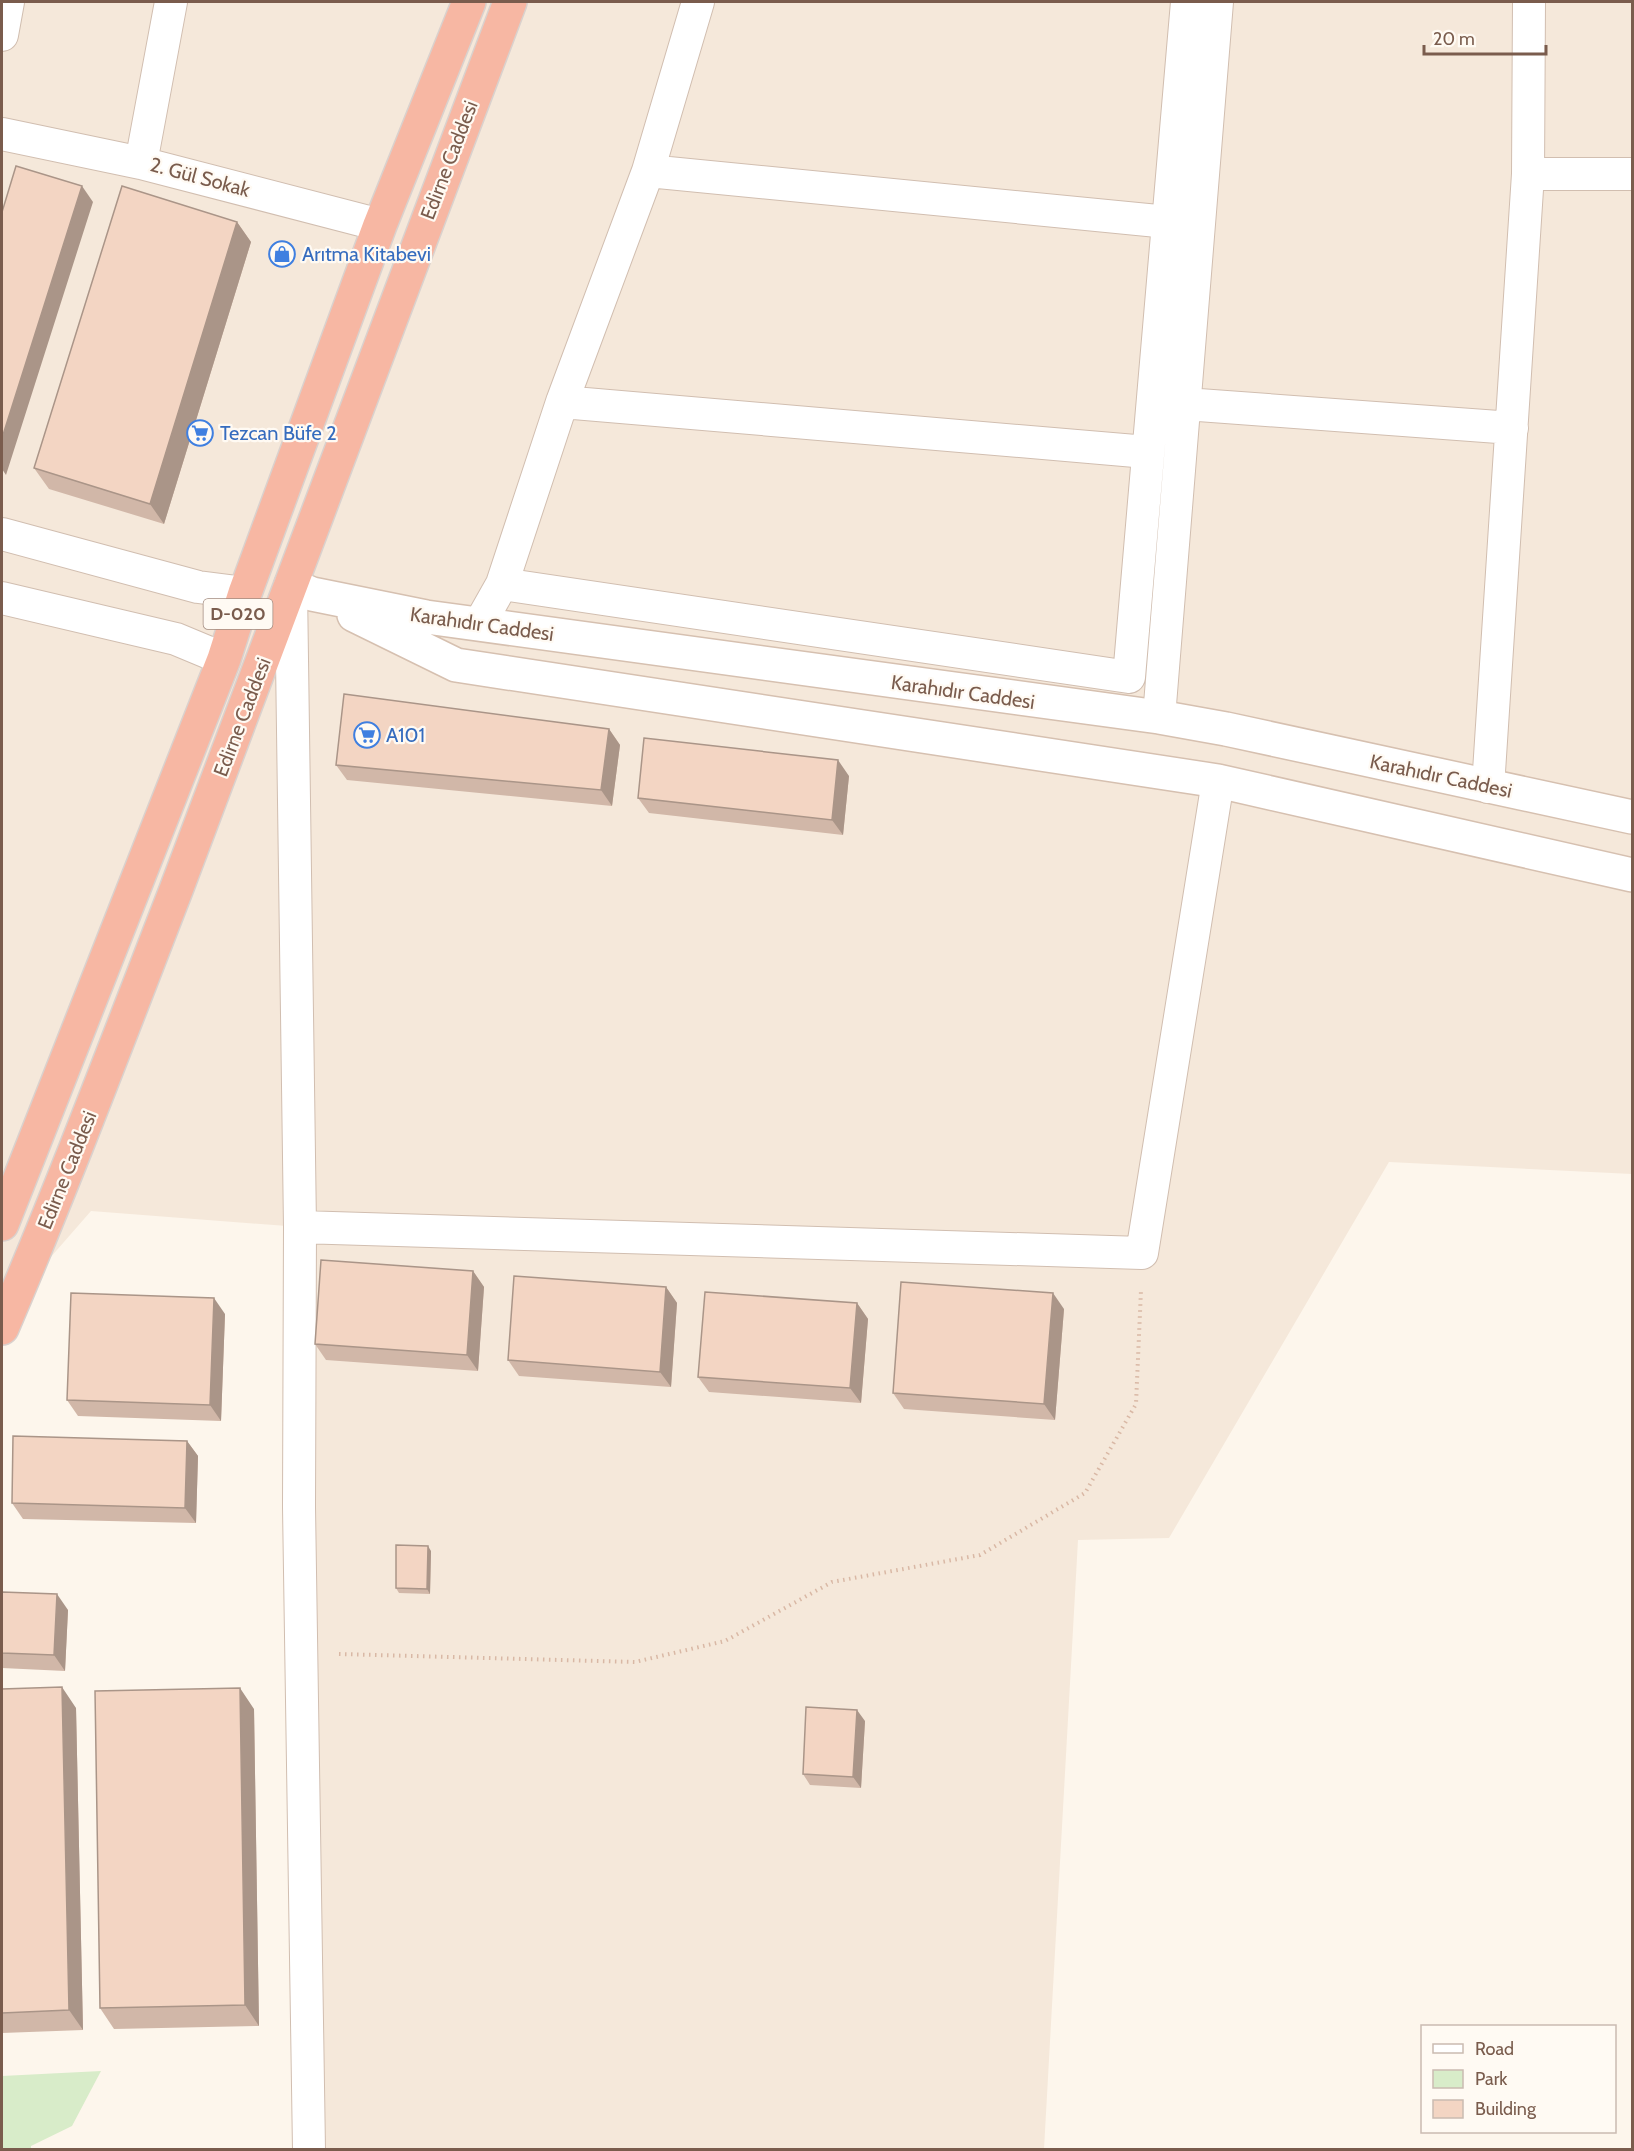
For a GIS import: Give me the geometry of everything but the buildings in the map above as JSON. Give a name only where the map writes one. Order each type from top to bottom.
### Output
[{"type":"highway","name":"Edirne Caddesi","points":[[2,1224],[224,659],[244,593],[380,225],[469,2]]},
{"type":"highway","name":"Edirne Caddesi","points":[[2,1328],[54,1205],[302,589],[510,2]]},
{"type":"street","points":[[2,35],[8,2]]},
{"type":"street","name":"2. Gül Sokak","points":[[171,2],[141,163],[380,225]]},
{"type":"street","points":[[480,623],[502,584],[562,402],[648,171],[698,2]]},
{"type":"street","points":[[502,584],[1129,677],[1187,2]]},
{"type":"street","points":[[1159,717],[1217,2]]},
{"type":"street","points":[[1488,787],[1528,174],[1529,2]]},
{"type":"street","points":[[2,134],[141,163]]},
{"type":"street","points":[[648,171],[1168,222]]},
{"type":"street","points":[[1528,174],[1632,174]]},
{"type":"street","points":[[562,402],[1147,452]]},
{"type":"street","points":[[1185,404],[1512,428]]},
{"type":"street","points":[[2,534],[198,586],[244,593]]},
{"type":"street","points":[[309,2150],[299,1507],[302,589],[456,666],[1218,781],[1632,875]]},
{"type":"street","name":"Karahıdır Caddesi","points":[[302,589],[426,618],[480,623],[1159,717],[1226,729],[1632,817]]},
{"type":"street","points":[[2,598],[176,639],[224,659]]},
{"type":"street","points":[[300,1227],[1142,1253],[1218,781]]},
{"type":"path","points":[[302,1653],[635,1662],[725,1641],[832,1582],[980,1555],[1085,1493],[1136,1404],[1142,1253]]},
{"type":"shaded area","points":[[2,2],[1632,2],[1632,1174],[1389,1162],[1169,1538],[1078,1540],[1044,2149],[308,2149],[300,1227],[91,1211],[2,1313]]},
{"type":"green space","points":[[101,2071],[72,2126],[31,2146],[31,2149],[2,2149],[2,2076]]},
{"type":"place","name":"Arıtma Kitabevi","points":[[282,254]]},
{"type":"place","name":"Tezcan Büfe 2","points":[[200,433]]},
{"type":"place","name":"A101","points":[[367,735]]}]
